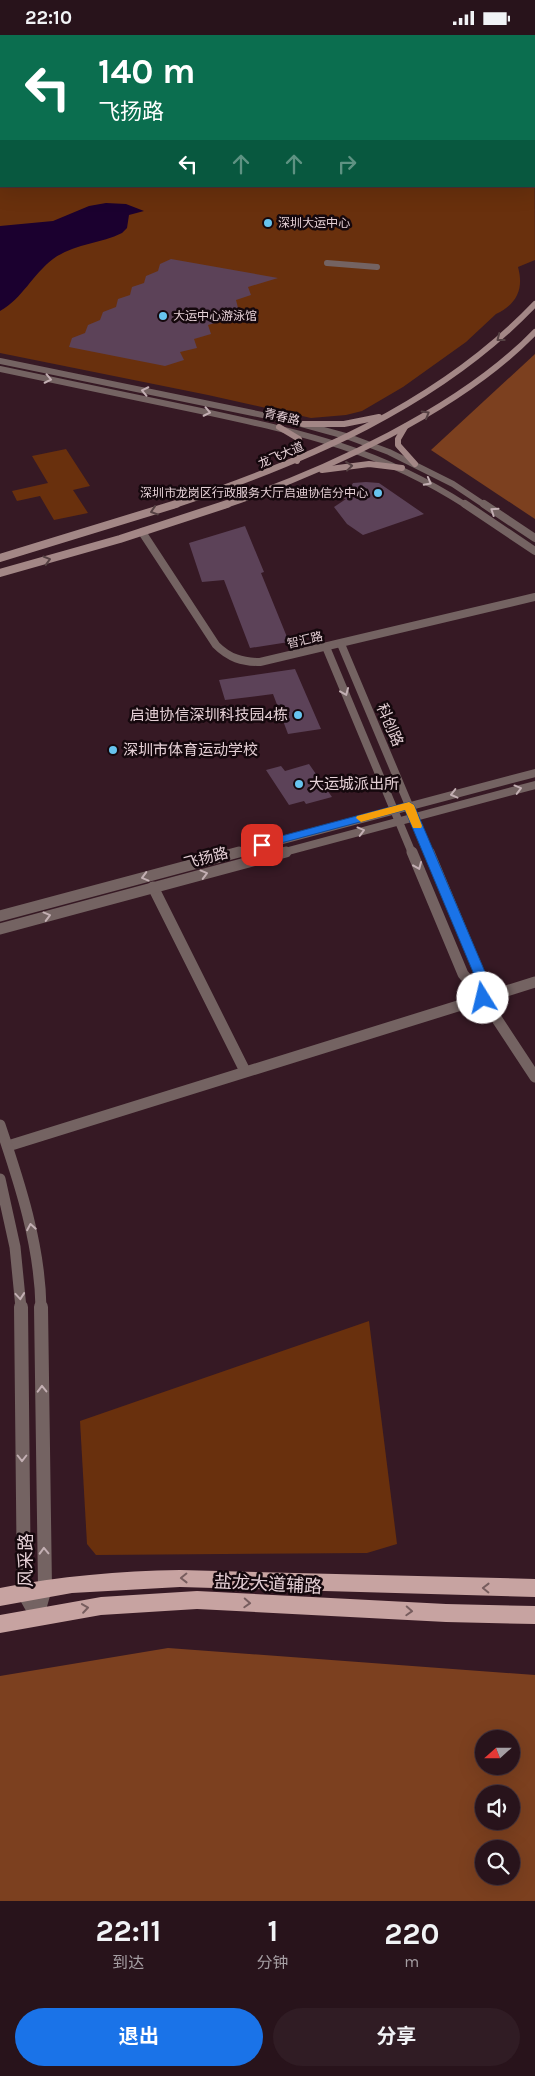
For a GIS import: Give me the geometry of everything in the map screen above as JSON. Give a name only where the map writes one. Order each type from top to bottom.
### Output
[{"type":"main road","name":"龙飞大道","points":[[0,558],[163,509],[232,486],[297,461],[349,437],[392,414],[442,382],[513,328],[535,304]]},
{"type":"main road","name":"龙飞大道","points":[[0,573],[239,501],[302,475],[370,444],[406,425],[482,377],[535,332]]},
{"type":"main road","points":[[303,424],[344,424],[392,414]]},
{"type":"main road","points":[[406,425],[398,439],[398,445],[415,464]]},
{"type":"main road","points":[[279,427],[294,435],[301,443],[302,453],[297,461]]},
{"type":"main road","points":[[302,475],[356,465],[402,469]]},
{"type":"main road","name":"盐龙大道辅路","points":[[0,1597],[117,1580],[198,1578],[442,1587],[535,1588]]},
{"type":"main road","name":"盐龙大道辅路","points":[[0,1624],[100,1606],[197,1600],[446,1613],[535,1615]]},
{"type":"street","points":[[327,263],[377,267]]},
{"type":"street","name":"青春路","points":[[0,361],[303,424],[349,437],[415,464],[469,494],[535,538]]},
{"type":"street","name":"青春路","points":[[0,369],[279,427],[357,450],[402,469],[448,492],[535,551]]},
{"type":"street","name":"智汇路","points":[[142,531],[216,645],[226,656],[242,661],[260,662],[535,597]]},
{"type":"street","name":"科创路","points":[[341,644],[479,972],[483,998]]},
{"type":"street","points":[[326,647],[463,974],[483,998],[535,1077]]},
{"type":"street","name":"飞扬路","points":[[0,916],[394,809],[535,773]]},
{"type":"street","name":"飞扬路","points":[[0,929],[535,785]]},
{"type":"street","points":[[153,887],[245,1071]]},
{"type":"street","points":[[8,1146],[535,981]]},
{"type":"street","name":"风采路","points":[[0,1125],[29,1218],[39,1287],[45,1589],[36,1616]]},
{"type":"street","name":"风采路","points":[[0,1179],[15,1247],[21,1309],[24,1593],[36,1616]]},
{"type":"shaded area","name":"深圳大运中心","points":[[0,187],[535,187],[535,260],[518,267],[520,282],[514,301],[496,314],[466,342],[403,387],[362,411],[346,415],[311,418],[0,353]]},
{"type":"shaded area","points":[[106,203],[126,204],[144,211],[129,215],[127,228],[122,233],[69,250],[53,259],[15,300],[0,311],[0,226],[53,221],[89,206]]},
{"type":"shaded area","points":[[535,354],[535,519],[431,450]]},
{"type":"shaded area","points":[[66,449],[90,486],[73,490],[88,513],[54,520],[40,496],[17,501],[12,491],[48,483],[32,456]]},
{"type":"shaded area","points":[[369,1321],[397,1544],[367,1553],[96,1555],[87,1544],[80,1421]]},
{"type":"shaded area","points":[[168,1648],[535,1675],[535,1901],[0,1901],[0,1676]]},
{"type":"building","name":"大运中心游泳馆","points":[[171,259],[278,278],[248,287],[251,295],[236,300],[238,308],[222,312],[225,320],[208,325],[211,334],[194,339],[197,348],[180,352],[184,360],[165,366],[69,347],[72,338],[85,333],[88,325],[100,320],[103,312],[116,307],[118,299],[130,295],[132,287],[144,283],[146,276],[158,271],[160,264]]},
{"type":"building","points":[[353,483],[379,483],[424,514],[363,535],[347,524],[334,507],[346,499],[344,499]]},
{"type":"building","points":[[245,526],[264,572],[261,573],[289,642],[250,648],[224,580],[202,582],[189,543]]},
{"type":"building","name":"启迪协信深圳科技园4栋","points":[[295,669],[321,729],[288,734],[273,694],[225,700],[219,680]]},
{"type":"building","name":"大运城派出所","points":[[309,764],[332,797],[306,804],[304,801],[289,805],[266,770],[281,766],[285,771]]},
{"type":"slow traffic","points":[[361,818],[409,805],[417,826]]},
{"type":"place","name":"深圳大运中心","points":[[268,223]]},
{"type":"place","name":"大运中心游泳馆","points":[[163,316]]},
{"type":"place","name":"深圳市龙岗区行政服务大厅启迪协信分中心","points":[[378,493]]},
{"type":"place","name":"启迪协信深圳科技园4栋","points":[[298,715]]},
{"type":"place","name":"深圳市体育运动学校","points":[[113,750]]},
{"type":"place","name":"大运城派出所","points":[[299,784]]},
{"type":"route","points":[[262,845],[409,805],[479,972],[483,998]]}]
